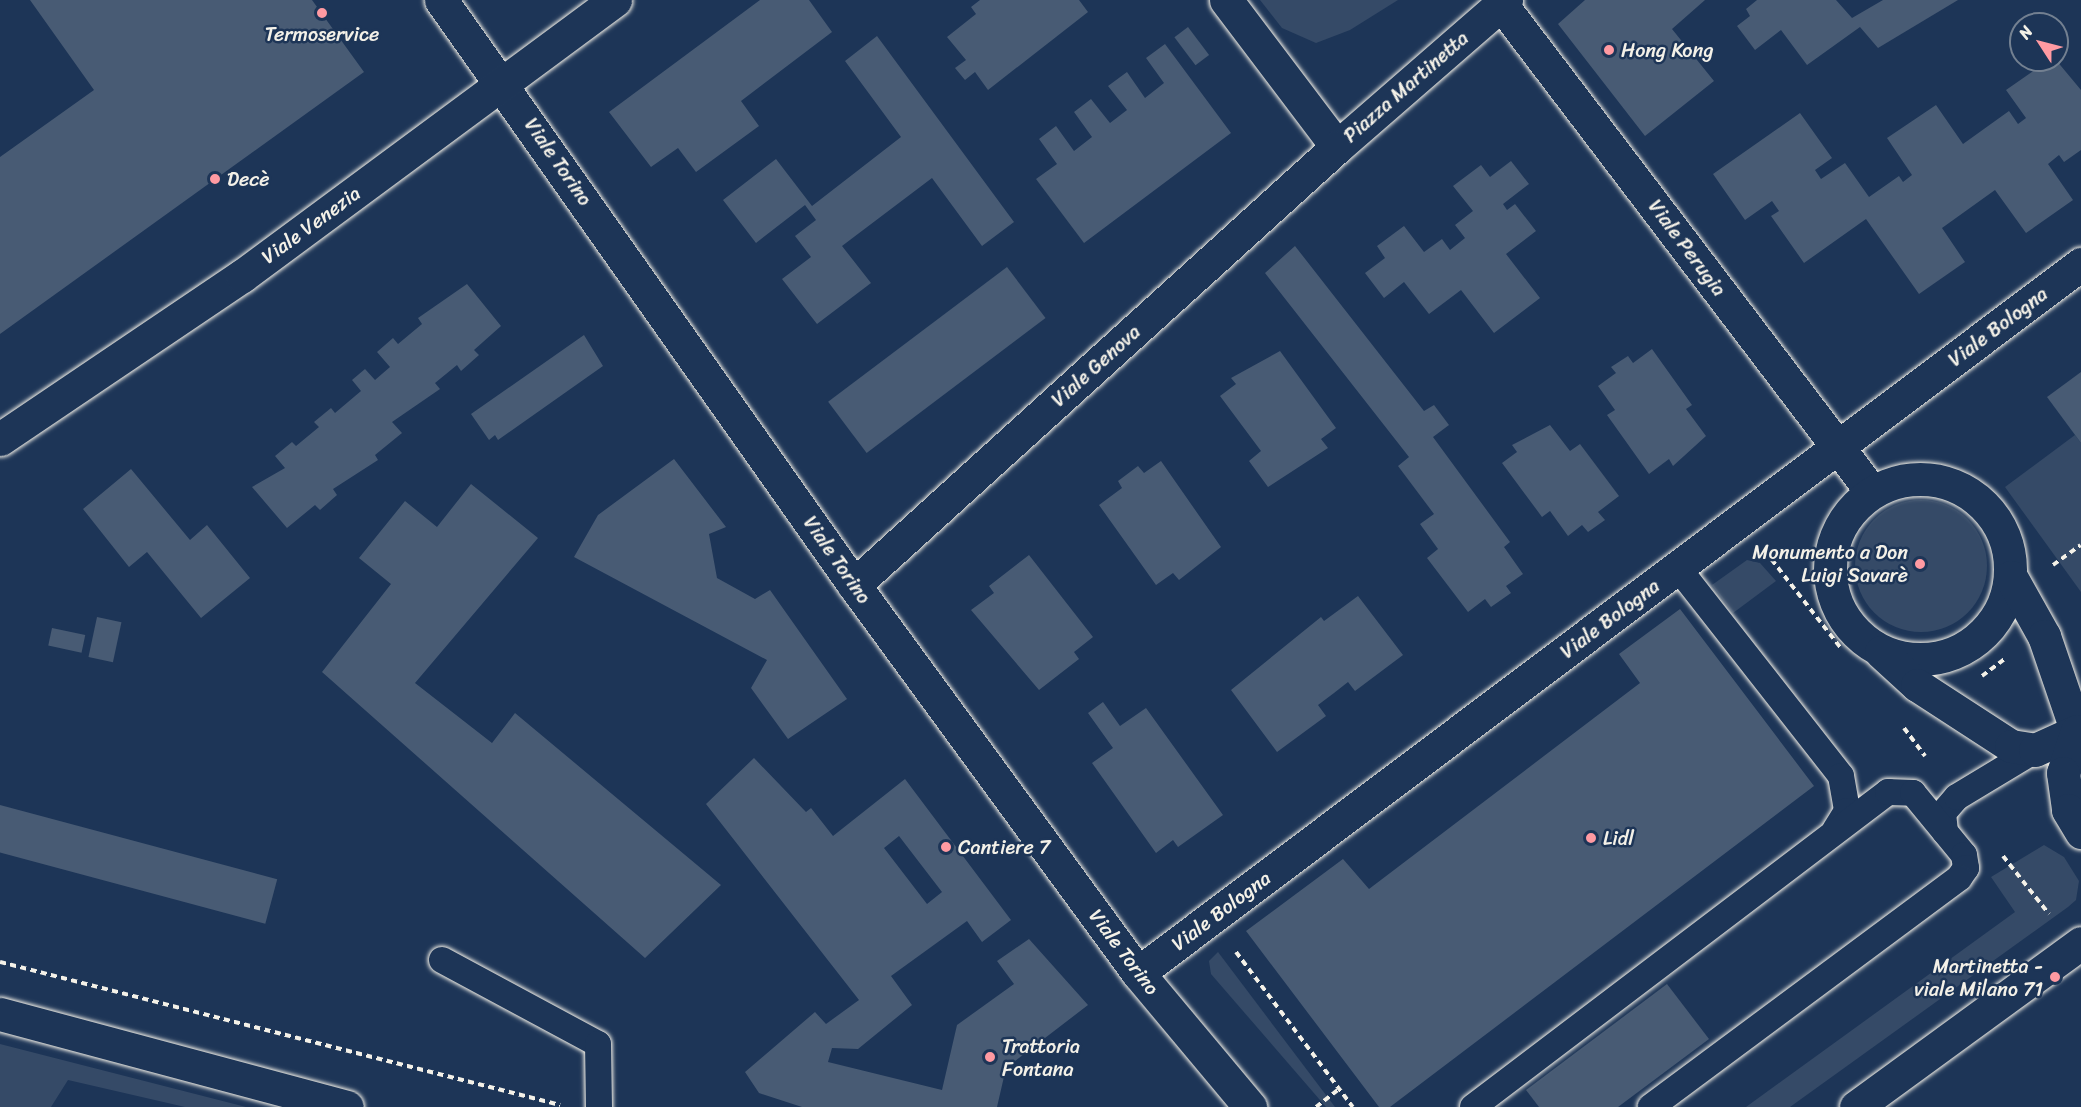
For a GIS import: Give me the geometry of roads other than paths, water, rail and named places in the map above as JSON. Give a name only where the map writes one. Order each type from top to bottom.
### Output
[{"type":"street","name":"Viale Torino","points":[[441,0],[503,83],[854,585],[1138,973],[1250,1107]]},
{"type":"street","name":"Viale Venezia","points":[[0,439],[233,283],[615,0]]},
{"type":"street","name":"Piazza Martinetta","points":[[1226,0],[1337,147],[1503,2]]},
{"type":"street","name":"Viale Perugia","points":[[1503,2],[1872,492]]},
{"type":"street","name":"Viale Genova","points":[[854,585],[1337,147]]},
{"type":"street","name":"Viale Bologna","points":[[1138,973],[2081,264]]},
{"type":"street","points":[[2080,735],[2035,750],[2011,746],[1964,717],[1854,632],[1838,608],[1830,579],[1832,550],[1842,523],[1872,492],[1917,478],[1947,482],[1975,496],[2004,537],[2011,577],[2044,636],[2080,735],[2063,773],[2067,810],[2081,832]]},
{"type":"street","points":[[1877,649],[1905,659],[1934,659],[1962,650],[1987,632],[2003,606],[2011,577]]},
{"type":"street","points":[[1856,1107],[2078,946]]},
{"type":"street","points":[[0,1014],[347,1107]]},
{"type":"lane","points":[[1678,568],[1840,776],[1847,811],[1832,834]]},
{"type":"lane","points":[[1945,832],[1943,813],[1957,797],[2035,750]]},
{"type":"lane","points":[[1473,1107],[1832,834],[1898,788],[1913,793],[1964,855],[1966,868],[1959,878],[1651,1107]]},
{"type":"lane","points":[[442,960],[598,1044],[599,1107]]},
{"type":"place","name":"Termoservice","points":[[322,13]]},
{"type":"place","name":"Hong Kong","points":[[1609,50]]},
{"type":"place","name":"Decè","points":[[215,179]]},
{"type":"place","name":"Monumento a Don Luigi Savarè","points":[[1920,564]]},
{"type":"place","name":"Lidl","points":[[1591,838]]},
{"type":"place","name":"Cantiere 7","points":[[946,847]]},
{"type":"place","name":"Martinetta - viale Milano 71","points":[[2055,977]]},
{"type":"place","name":"Trattoria Fontana","points":[[990,1057]]}]
